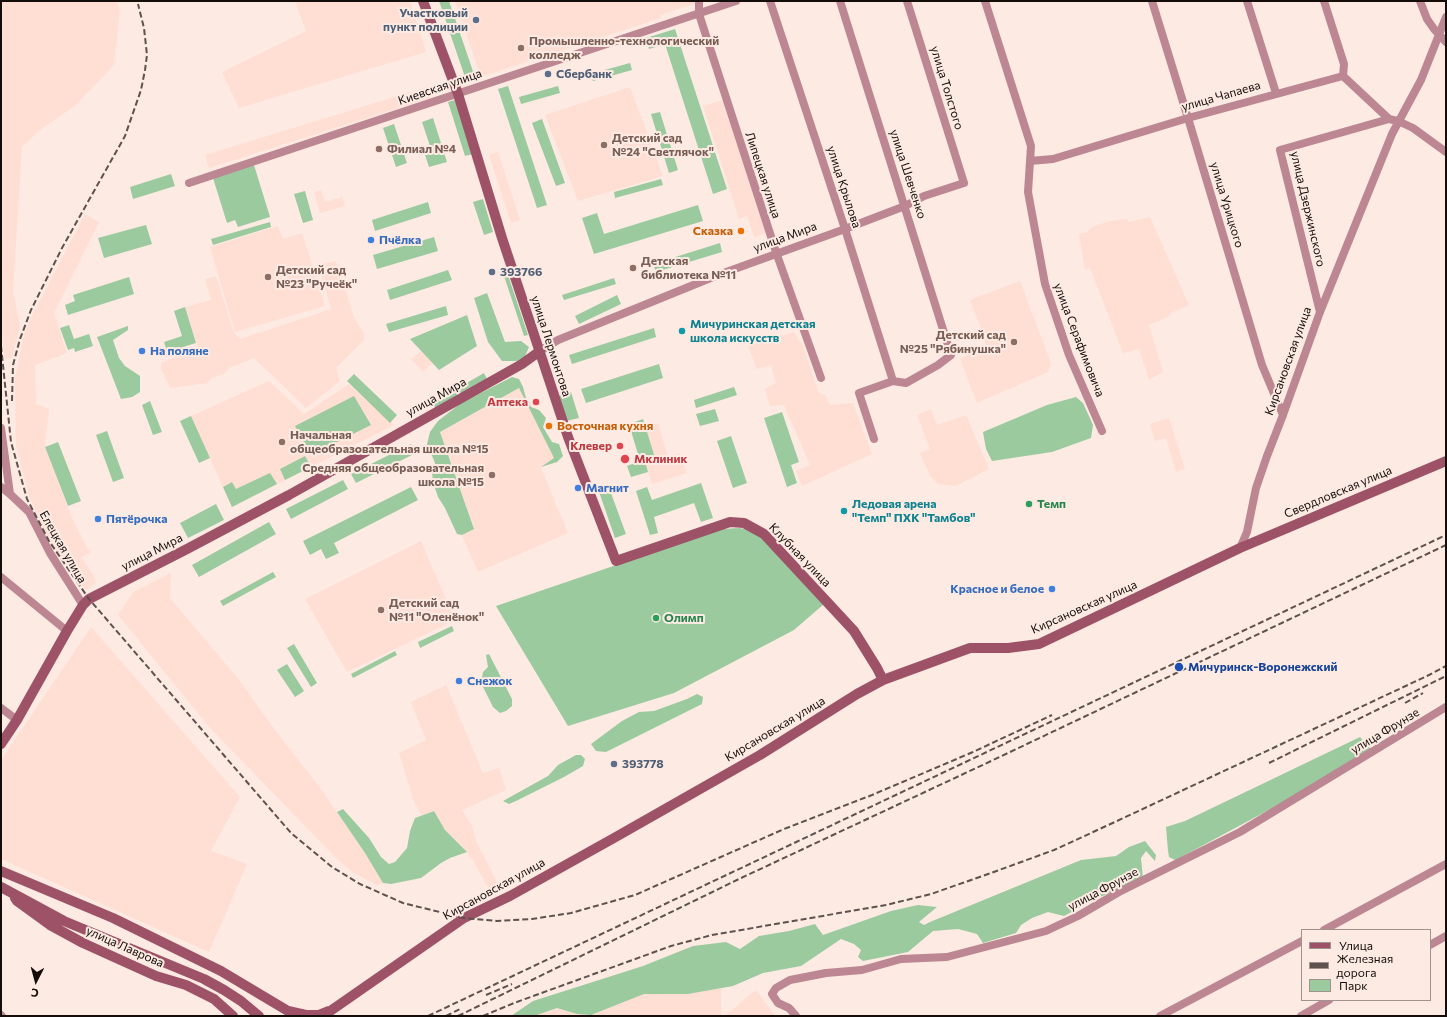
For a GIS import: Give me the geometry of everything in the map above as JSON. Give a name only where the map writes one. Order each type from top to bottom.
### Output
[{"type":"main road","name":"улица Лермонтова","points":[[423,1],[458,94],[502,238],[568,437],[616,561]]},
{"type":"main road","name":"улица Мира","points":[[1,744],[17,720],[66,631],[89,598],[226,529],[336,469],[522,364],[540,351]]},
{"type":"main road","name":"Свердловская улица","points":[[1240,548],[1446,460]]},
{"type":"main road","name":"Клубная улица","points":[[616,561],[730,522],[744,522],[764,534],[854,631],[883,680]]},
{"type":"main road","name":"Кирсановская улица","points":[[331,1012],[464,918],[510,896],[621,834],[760,755],[857,694],[883,680],[970,648],[1008,648],[1039,644],[1240,548]]},
{"type":"main road","points":[[1,871],[113,918],[222,970],[288,1011],[301,1015],[319,1015],[331,1012]]},
{"type":"main road","name":"улица Лаврова","points":[[1,887],[13,892],[64,921],[204,979],[241,1001],[259,1016]]},
{"type":"main road","name":"улица Лаврова","points":[[13,892],[17,901],[50,925],[84,943],[156,976],[186,985],[214,999],[233,1016]]},
{"type":"main road","points":[[43,910],[48,892]]},
{"type":"main road","points":[[323,1016],[331,1012]]},
{"type":"street","name":"Липецкая улица","points":[[699,1],[698,14],[777,255],[821,378]]},
{"type":"street","name":"Киевская улица","points":[[189,182],[736,1]]},
{"type":"street","name":"улица Крылова","points":[[770,1],[893,381]]},
{"type":"street","name":"улица Шевченко","points":[[840,1],[951,355],[938,365],[906,383],[893,381]]},
{"type":"street","name":"улица Толстого","points":[[907,1],[964,183]]},
{"type":"street","name":"улица Серафимовича","points":[[985,1],[1031,146],[1028,192],[1045,284],[1069,355],[1102,431]]},
{"type":"street","name":"улица Урицкого","points":[[1152,1],[1262,365],[1283,415]]},
{"type":"street","points":[[1247,1],[1276,93]]},
{"type":"street","points":[[1324,1],[1344,64],[1343,76],[1389,119],[1398,121],[1413,128],[1446,152]]},
{"type":"street","points":[[1420,1],[1427,19],[1438,35],[1446,42]]},
{"type":"street","name":"Кирсановская улица","points":[[1240,548],[1247,532],[1256,488],[1320,312],[1398,121],[1421,80],[1446,17]]},
{"type":"street","name":"улица Чапаева","points":[[1030,161],[1053,159],[1188,118],[1343,76]]},
{"type":"street","name":"улица Дзержинского","points":[[1320,312],[1280,150],[1389,119]]},
{"type":"street","name":"улица Мира","points":[[540,351],[558,340],[718,275],[777,255],[905,206],[924,196],[964,183]]},
{"type":"street","points":[[874,439],[859,393],[893,381]]},
{"type":"street","points":[[1,428],[10,494]]},
{"type":"street","name":"Елецкая улица","points":[[1,487],[29,512],[50,552],[83,605]]},
{"type":"street","points":[[1,577],[66,631]]},
{"type":"street","name":"улица Фрунзе","points":[[796,1016],[789,1008],[778,1002],[772,994],[776,988],[790,980],[826,973],[862,970],[901,959],[947,957],[1046,931],[1078,916],[1119,892],[1240,832],[1446,707]]},
{"type":"street","points":[[1,708],[17,720]]},
{"type":"street","points":[[1326,929],[1446,864]]},
{"type":"street","points":[[1431,944],[1446,936]]},
{"type":"street","points":[[1160,1016],[1301,942]]},
{"type":"street","points":[[1301,1016],[1327,1001]]},
{"type":"shaded area","points":[[1,1],[117,1],[120,11],[114,65],[75,106],[41,129],[22,147],[13,291],[20,326],[12,358],[4,359],[1,323]]},
{"type":"shaded area","points":[[295,1],[410,1],[426,52],[239,108],[222,72],[306,31]]},
{"type":"shaded area","name":"Промышленно-технологический колледж","points":[[455,1],[700,2],[660,15],[661,18],[481,77]]},
{"type":"shaded area","points":[[427,87],[430,98],[209,168],[205,155]]},
{"type":"shaded area","name":"Детский сад №24 \"Светлячок\"","points":[[630,87],[663,176],[578,201],[545,115]]},
{"type":"shaded area","points":[[723,100],[767,233],[754,237],[747,216],[739,219],[703,106]]},
{"type":"shaded area","points":[[498,152],[520,220],[511,223],[489,155]]},
{"type":"shaded area","points":[[321,190],[325,202],[342,197],[345,206],[320,213],[314,192]]},
{"type":"shaded area","points":[[85,214],[99,222],[54,313],[67,353],[35,365],[36,404],[49,409],[45,447],[72,518],[90,553],[81,557],[94,576],[96,583],[86,590],[61,557],[46,533],[29,496],[16,445],[15,378],[24,334]]},
{"type":"shaded area","points":[[1150,217],[1189,305],[1171,313],[1168,317],[1149,325],[1163,372],[1149,380],[1139,349],[1123,353],[1090,268],[1085,270],[1079,234],[1087,232],[1090,228],[1109,221],[1127,219],[1128,222]]},
{"type":"shaded area","name":"Детский сад №23 \"Ручеёк\"","points":[[278,226],[283,239],[302,233],[325,306],[235,332],[210,247]]},
{"type":"shaded area","points":[[336,261],[354,317],[364,334],[364,340],[336,368],[340,381],[306,408],[254,358],[229,368],[224,374],[212,378],[207,383],[170,388],[161,369],[161,363],[198,348],[185,307],[211,300],[205,279],[216,276],[234,333],[240,339],[331,309],[319,265]]},
{"type":"shaded area","name":"Детский сад №25 \"Рябинушка\"","points":[[1020,281],[1051,363],[1048,372],[977,403],[960,359],[985,346],[985,338],[970,300]]},
{"type":"shaded area","points":[[794,332],[803,346],[819,393],[825,395],[830,405],[853,403],[872,454],[802,486],[796,471],[810,465],[784,405],[770,406],[765,389],[776,383],[771,365],[757,369],[748,346]]},
{"type":"shaded area","points":[[421,351],[432,363],[423,372],[411,359]]},
{"type":"shaded area","name":"Начальная общеобразовательная школа №15","points":[[269,381],[304,414],[349,384],[394,425],[232,507],[191,416]]},
{"type":"shaded area","name":"Средняя общеобразовательная школа №15","points":[[519,388],[555,458],[541,468],[568,533],[478,572],[462,535],[474,528],[440,432]]},
{"type":"shaded area","points":[[931,409],[937,425],[966,415],[989,469],[956,486],[938,484],[930,476],[920,453],[930,449],[917,415]]},
{"type":"shaded area","points":[[1169,418],[1185,469],[1176,472],[1166,438],[1155,441],[1150,424]]},
{"type":"shaded area","points":[[658,423],[668,457],[680,453],[687,473],[652,484],[646,465],[656,461],[645,427]]},
{"type":"shaded area","name":"Детский сад №11 \"Оленёнок\"","points":[[421,541],[455,620],[347,672],[305,599]]},
{"type":"shaded area","points":[[171,573],[170,598],[240,681],[275,730],[321,789],[365,853],[383,883],[377,885],[354,873],[339,861],[210,728],[118,615],[133,592]]},
{"type":"shaded area","points":[[91,627],[240,797],[211,851],[247,864],[209,952],[1,859],[1,760]]},
{"type":"shaded area","points":[[446,685],[483,773],[499,768],[506,790],[462,810],[472,826],[477,843],[499,886],[494,889],[487,886],[473,860],[462,846],[445,830],[434,811],[421,815],[413,799],[399,753],[426,740],[411,702]]},
{"type":"shaded area","points":[[721,988],[721,1016],[534,1016],[557,1008],[577,1014],[591,1015],[644,994],[688,994]]},
{"type":"shaded area","points":[[757,991],[775,1016],[725,1016],[753,992]]},
{"type":"green space","points":[[439,1],[449,1],[476,80],[467,83]]},
{"type":"green space","points":[[675,29],[727,189],[713,194],[665,44],[649,49],[646,38]]},
{"type":"green space","points":[[630,63],[632,70],[593,81],[590,74]]},
{"type":"green space","points":[[508,86],[547,205],[537,208],[498,89]]},
{"type":"green space","points":[[558,86],[560,93],[521,104],[519,97]]},
{"type":"green space","points":[[455,100],[473,154],[465,156],[448,102]]},
{"type":"green space","points":[[660,112],[678,170],[669,173],[651,114]]},
{"type":"green space","points":[[433,118],[447,162],[429,167],[423,149],[430,146],[422,122]]},
{"type":"green space","points":[[542,119],[565,183],[556,186],[532,123]]},
{"type":"green space","points":[[394,124],[407,163],[396,167],[383,128]]},
{"type":"green space","points":[[254,165],[270,217],[238,227],[235,220],[227,223],[213,178]]},
{"type":"green space","points":[[171,174],[175,186],[133,199],[130,187]]},
{"type":"green space","points":[[661,179],[663,185],[615,198],[614,192]]},
{"type":"green space","points":[[305,191],[313,220],[303,223],[294,194]]},
{"type":"green space","points":[[483,199],[493,232],[484,235],[473,202]]},
{"type":"green space","points":[[428,202],[431,213],[375,231],[372,220]]},
{"type":"green space","points":[[698,205],[703,221],[594,254],[582,218],[597,213],[604,234]]},
{"type":"green space","points":[[270,222],[271,227],[213,245],[211,239]]},
{"type":"green space","points":[[146,225],[152,244],[104,258],[98,238]]},
{"type":"green space","points":[[434,237],[438,251],[377,269],[373,255]]},
{"type":"green space","points":[[720,243],[722,252],[656,272],[653,264]]},
{"type":"green space","points":[[505,266],[528,335],[524,336],[501,267]]},
{"type":"green space","points":[[448,270],[452,280],[390,300],[387,290]]},
{"type":"green space","points":[[129,277],[134,294],[68,315],[65,305],[75,301],[73,295]]},
{"type":"green space","points":[[614,278],[616,284],[564,300],[562,295]]},
{"type":"green space","points":[[487,293],[505,342],[521,341],[529,347],[523,361],[502,361],[488,342],[474,298]]},
{"type":"green space","points":[[617,295],[621,304],[579,324],[575,316]]},
{"type":"green space","points":[[446,306],[448,315],[389,332],[386,324]]},
{"type":"green space","points":[[185,307],[196,343],[167,352],[164,342],[182,336],[174,311]]},
{"type":"green space","points":[[467,315],[477,346],[439,370],[410,339]]},
{"type":"green space","points":[[69,325],[74,339],[89,334],[93,346],[75,352],[74,348],[68,350],[60,328]]},
{"type":"green space","points":[[128,326],[128,330],[113,340],[119,358],[125,366],[140,376],[140,392],[132,397],[121,399],[97,337]]},
{"type":"green space","points":[[654,328],[656,337],[572,364],[569,355]]},
{"type":"green space","points":[[659,364],[663,378],[586,403],[581,389]]},
{"type":"green space","points":[[484,373],[487,379],[436,409],[432,403]]},
{"type":"green space","points":[[354,374],[397,415],[390,423],[347,381]]},
{"type":"green space","points":[[512,377],[519,379],[531,407],[539,410],[546,418],[543,427],[552,442],[559,444],[563,456],[557,462],[541,467],[554,458],[519,388],[440,432],[474,529],[462,535],[457,534],[445,508],[438,497],[433,482],[432,472],[435,463],[427,444],[430,432],[438,421],[461,403]]},
{"type":"green space","points":[[734,387],[737,395],[696,408],[694,400]]},
{"type":"green space","points":[[571,392],[579,418],[566,421],[559,396]]},
{"type":"green space","points":[[354,396],[371,425],[311,455],[295,426]]},
{"type":"green space","points":[[1076,397],[1083,403],[1093,425],[1091,438],[1052,452],[992,461],[986,449],[983,432],[1047,405]]},
{"type":"green space","points":[[150,401],[162,432],[153,435],[142,405]]},
{"type":"green space","points":[[715,409],[719,421],[700,426],[696,414]]},
{"type":"green space","points":[[782,412],[799,462],[791,465],[797,483],[787,487],[764,418]]},
{"type":"green space","points":[[191,416],[210,458],[199,463],[180,421]]},
{"type":"green space","points":[[643,419],[656,461],[646,465],[648,472],[631,477],[627,466],[640,461],[629,424]]},
{"type":"green space","points":[[107,431],[124,478],[113,482],[96,435]]},
{"type":"green space","points":[[731,436],[747,483],[733,488],[717,441]]},
{"type":"green space","points":[[58,442],[81,501],[68,506],[45,447]]},
{"type":"green space","points":[[411,444],[416,453],[356,483],[351,474]]},
{"type":"green space","points":[[305,456],[311,467],[285,480],[280,469]]},
{"type":"green space","points":[[270,473],[277,484],[232,507],[223,487],[232,482],[236,489]]},
{"type":"green space","points":[[343,480],[348,489],[291,519],[286,509]]},
{"type":"green space","points":[[701,483],[713,518],[701,522],[694,503],[654,517],[658,533],[650,535],[636,491],[647,487],[652,500]]},
{"type":"green space","points":[[608,485],[626,534],[615,538],[598,489]]},
{"type":"green space","points":[[411,487],[418,500],[334,543],[339,553],[326,559],[321,549],[310,555],[303,541]]},
{"type":"green space","points":[[216,504],[224,520],[188,538],[180,523]]},
{"type":"green space","points":[[269,522],[276,534],[199,577],[192,565]]},
{"type":"green space","name":"Олимп","points":[[739,528],[751,530],[762,535],[824,604],[794,630],[674,693],[568,726],[496,606],[722,529]]},
{"type":"green space","points":[[273,572],[276,577],[223,606],[220,601]]},
{"type":"green space","points":[[452,626],[454,631],[420,648],[418,642]]},
{"type":"green space","points":[[294,644],[317,683],[311,687],[287,648]]},
{"type":"green space","points":[[395,651],[397,655],[353,678],[351,674]]},
{"type":"green space","points":[[489,654],[512,699],[512,706],[506,711],[500,713],[493,707],[481,683],[483,672],[488,667],[486,655]]},
{"type":"green space","points":[[287,664],[304,691],[295,697],[277,670]]},
{"type":"green space","points":[[697,694],[703,697],[702,704],[606,752],[596,751],[591,744],[622,721],[639,712],[654,711]]},
{"type":"green space","points":[[1360,737],[1371,749],[1291,798],[1185,855],[1177,861],[1169,857],[1166,827],[1185,821]]},
{"type":"green space","points":[[576,755],[581,755],[585,759],[583,766],[516,801],[509,804],[503,801],[548,776],[558,765]]},
{"type":"green space","points":[[343,809],[369,838],[381,857],[389,864],[395,862],[407,848],[410,831],[415,818],[434,811],[445,830],[467,852],[441,863],[421,878],[391,884],[383,883],[365,853],[337,812]]},
{"type":"green space","points":[[1145,841],[1156,855],[1155,861],[1146,851],[1141,858],[1143,879],[1100,897],[1064,916],[1048,912],[1032,918],[1021,925],[1016,933],[983,943],[977,934],[958,929],[933,931],[908,952],[863,961],[858,957],[861,950],[854,944],[841,939],[801,966],[763,973],[733,986],[688,994],[644,994],[591,1015],[577,1014],[557,1008],[534,1016],[511,1016],[533,1001],[643,966],[693,946],[726,942],[740,949],[759,936],[789,931],[815,924],[823,935],[891,911],[918,905],[937,907],[919,922],[924,925],[1081,860],[1116,856],[1129,847]]},
{"type":"railway","points":[[12,401],[13,365],[20,339],[31,310],[62,248],[125,136],[141,90],[147,55],[144,28],[138,4]]},
{"type":"railway","points":[[1,346],[11,442],[27,499],[49,541],[89,599],[291,833],[332,867],[360,884],[403,903],[464,918],[497,921],[532,919],[571,913],[635,895],[784,829],[872,795],[973,752],[1052,715]]},
{"type":"railway","points":[[428,1016],[1446,535]]},
{"type":"railway","points":[[458,1016],[739,879],[1446,545]]},
{"type":"railway","points":[[483,1016],[514,1003],[671,946],[712,935],[886,905],[931,894],[991,873],[1054,850],[1446,666]]},
{"type":"railway","points":[[1269,763],[1446,676]]},
{"type":"railway","points":[[1405,703],[1423,693]]},
{"type":"railway","points":[[486,995],[512,984]]},
{"type":"railway","points":[[446,1016],[462,1008]]},
{"type":"place","name":"Участковый пункт полиции","points":[[476,20]]},
{"type":"place","name":"Промышленно-технологический колледж","points":[[521,48]]},
{"type":"place","name":"Сбербанк","points":[[548,74]]},
{"type":"place","name":"Детский сад №24 \"Светлячок\"","points":[[604,145]]},
{"type":"place","name":"Филиал №4","points":[[379,149]]},
{"type":"place","name":"Сказка","points":[[741,231]]},
{"type":"place","name":"Пчёлка","points":[[371,240]]},
{"type":"place","name":"Детская библиотека №11","points":[[633,268]]},
{"type":"place","name":"393766","points":[[492,272]]},
{"type":"place","name":"Детский сад №23 \"Ручеёк\"","points":[[268,277]]},
{"type":"place","name":"Мичуринская детская школа искусств","points":[[682,331]]},
{"type":"place","name":"Детский сад №25 \"Рябинушка\"","points":[[1014,342]]},
{"type":"place","name":"На поляне","points":[[142,351]]},
{"type":"place","name":"Аптека","points":[[536,402]]},
{"type":"place","name":"Восточная кухня","points":[[549,426]]},
{"type":"place","name":"Начальная общеобразовательная школа №15","points":[[282,442]]},
{"type":"place","name":"Клевер","points":[[620,446]]},
{"type":"place","name":"Мклиник","points":[[625,459]]},
{"type":"place","name":"Средняя общеобразовательная школа №15","points":[[492,475]]},
{"type":"place","name":"Магнит","points":[[578,488]]},
{"type":"place","name":"Темп","points":[[1029,504]]},
{"type":"place","name":"Ледовая арена \"Темп\" ПХК \"Тамбов\"","points":[[844,511]]},
{"type":"place","name":"Пятёрочка","points":[[98,519]]},
{"type":"place","name":"Красное и белое","points":[[1052,589]]},
{"type":"place","name":"Детский сад №11 \"Оленёнок\"","points":[[381,610]]},
{"type":"place","name":"Олимп","points":[[656,618]]},
{"type":"place","name":"Мичуринск-Воронежский","points":[[1179,667]]},
{"type":"place","name":"Снежок","points":[[459,681]]},
{"type":"place","name":"393778","points":[[614,764]]}]
